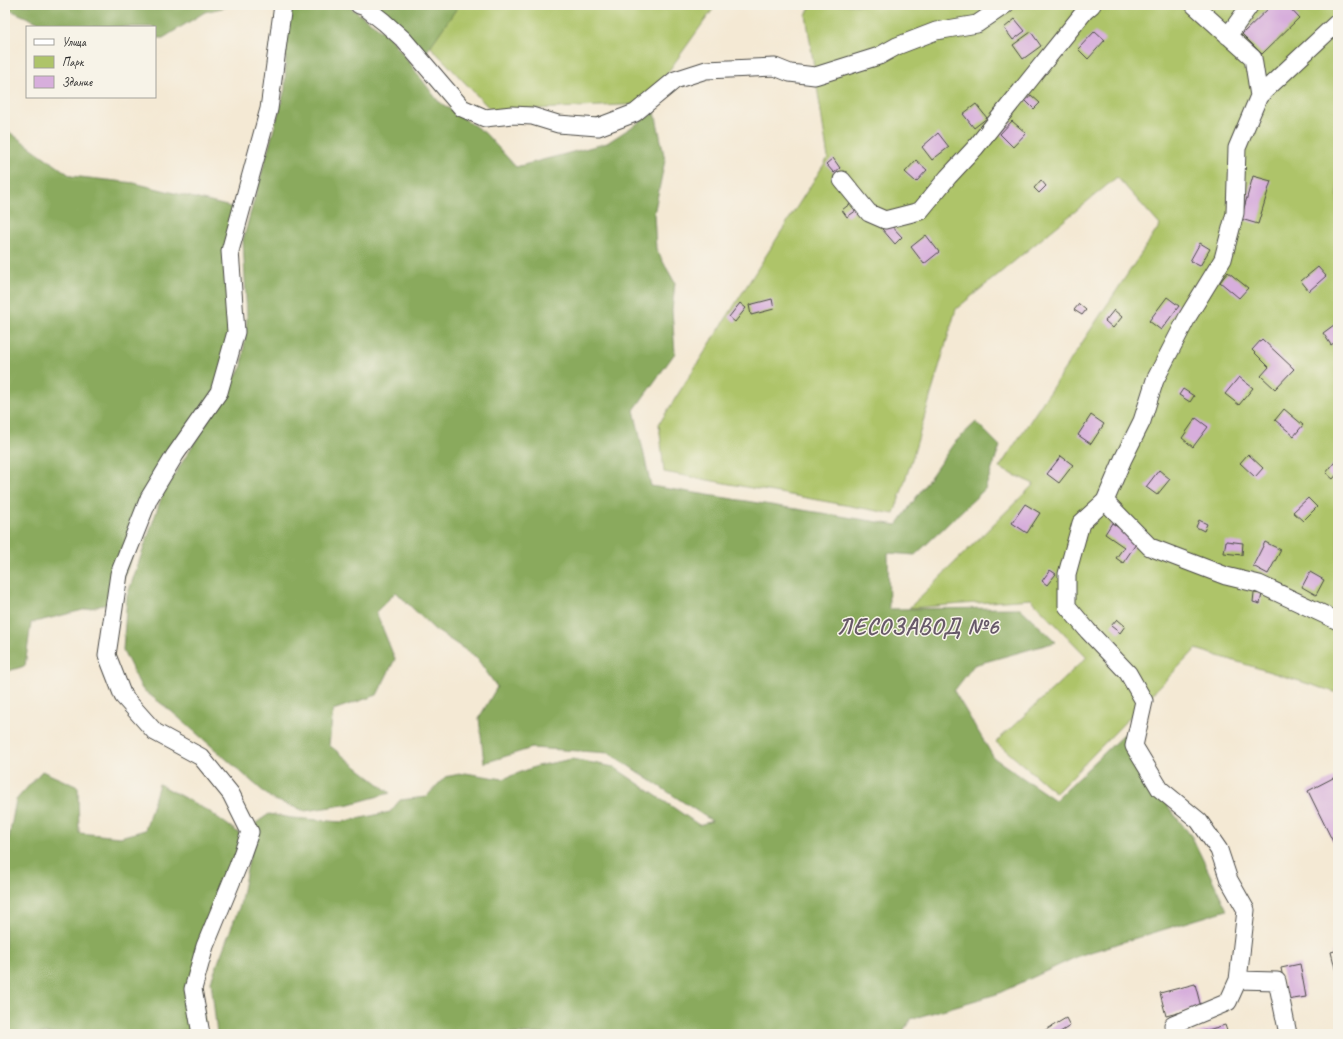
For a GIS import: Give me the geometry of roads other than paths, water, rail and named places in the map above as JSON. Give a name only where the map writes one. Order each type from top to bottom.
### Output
[{"type":"street","points":[[201,1034],[193,989],[205,946],[238,866],[250,832],[231,794],[201,757],[155,732],[122,696],[107,655],[120,574],[149,498],[175,455],[219,392],[236,332],[230,251],[270,109],[283,5]]},
{"type":"street","points":[[359,5],[365,7],[403,39],[462,108],[485,118],[532,116],[558,124],[598,127],[635,113],[675,80],[706,70],[775,67],[790,73],[815,76],[879,56],[897,46],[936,31],[977,24],[1005,5]]},
{"type":"street","points":[[1194,5],[1252,58],[1259,96]]},
{"type":"street","points":[[1228,36],[1250,5]]},
{"type":"street","points":[[842,180],[869,213],[885,220],[920,211],[948,177],[975,148],[1084,7]]},
{"type":"street","points":[[1173,1025],[1228,1002],[1238,980],[1246,910],[1229,880],[1219,850],[1199,821],[1160,789],[1134,746],[1144,701],[1128,673],[1066,606],[1067,574],[1081,523],[1105,502],[1123,459],[1142,421],[1155,380],[1188,316],[1223,259],[1235,213],[1237,148],[1259,96],[1338,22]]},
{"type":"street","points":[[1105,502],[1150,547],[1226,576],[1259,584],[1338,621]]},
{"type":"street","points":[[1238,980],[1276,981],[1288,1034]]},
{"type":"district","name":"ЛЕСОЗАВОД №6","points":[[918,626]]}]
